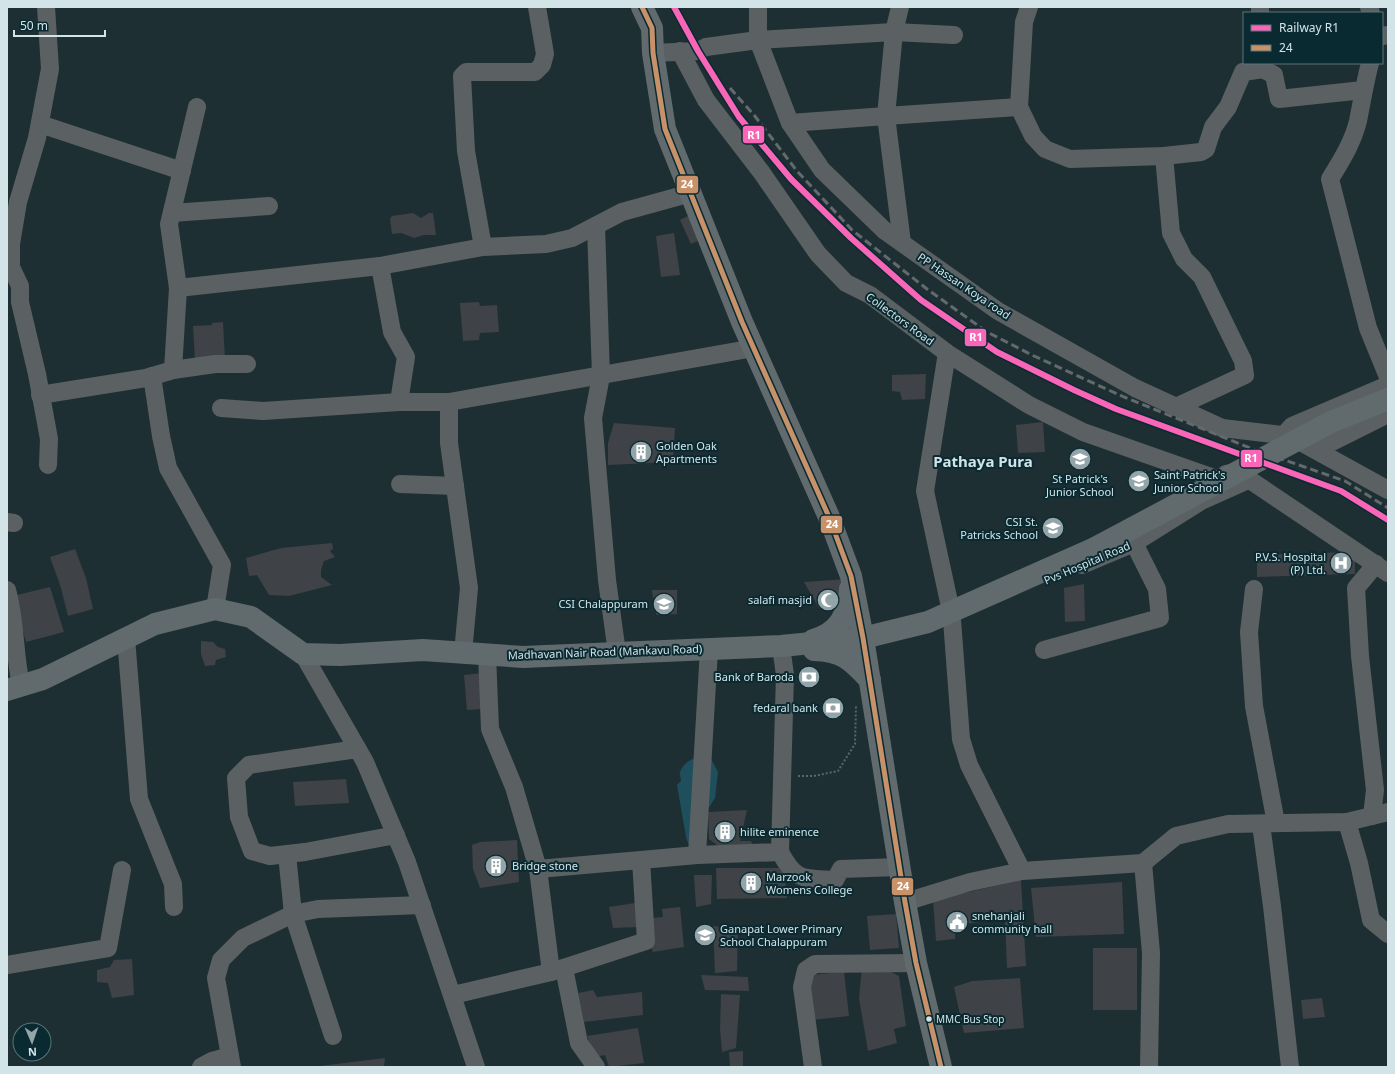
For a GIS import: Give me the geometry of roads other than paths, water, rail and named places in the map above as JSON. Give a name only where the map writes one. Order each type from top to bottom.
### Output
[{"type":"main road","points":[[642,7],[652,28],[653,53],[665,129],[754,348],[829,517],[864,608],[877,621],[922,623]]},
{"type":"main road","name":"Madhavan Nair Road (Mankavu Road)","points":[[303,654],[340,656],[423,650],[523,657],[791,645],[863,638],[922,623],[1095,548],[1331,422],[1388,399]]},
{"type":"main road","points":[[851,576],[863,638],[916,963],[941,1067]]},
{"type":"main road","points":[[791,645],[826,636],[837,627],[846,614],[849,602],[851,576]]},
{"type":"main road","points":[[14,687],[43,679],[155,624],[215,609],[251,616],[303,654]]},
{"type":"main road","points":[[791,645],[794,649],[827,651],[841,654],[852,661],[871,691]]},
{"type":"street","points":[[46,7],[50,69],[40,124],[18,202],[11,244],[10,272],[20,286],[20,302],[49,438],[48,465]]},
{"type":"street","points":[[483,247],[466,151],[462,76],[466,72],[535,72],[542,65],[545,54],[537,7]]},
{"type":"street","name":"PP Hassan Koya road","points":[[758,7],[758,40],[790,123],[822,170],[885,231],[998,311],[1135,388],[1222,428],[1287,435]]},
{"type":"street","points":[[900,7],[894,32],[886,116],[902,244]]},
{"type":"street","points":[[1029,7],[1024,22],[1019,107],[1033,136],[1046,149],[1070,159],[1164,156],[1201,152],[1206,149],[1213,127],[1228,106],[1244,72],[1263,66],[1274,75],[1279,99],[1363,90]]},
{"type":"street","points":[[653,53],[698,51],[706,47],[758,40],[894,32],[954,35]]},
{"type":"street","name":"Collectors Road","points":[[680,51],[706,100],[762,173],[818,254],[846,283],[870,295],[947,353],[1029,405],[1082,432],[1212,477]]},
{"type":"street","points":[[1370,64],[1363,90],[1358,121],[1346,152],[1330,179],[1368,328],[1388,377]]},
{"type":"street","points":[[173,370],[178,288],[169,224],[198,107]]},
{"type":"street","points":[[790,123],[1019,107]]},
{"type":"street","points":[[40,124],[182,171]]},
{"type":"street","points":[[1164,156],[1171,233],[1184,259],[1202,277],[1243,361],[1245,374],[1176,407]]},
{"type":"street","points":[[178,288],[380,266],[483,247],[546,244],[572,238],[622,212],[691,193]]},
{"type":"street","points":[[172,213],[269,206]]},
{"type":"street","points":[[596,226],[601,376],[593,418],[607,580],[618,653]]},
{"type":"street","points":[[380,266],[392,332],[406,357],[399,402]]},
{"type":"street","points":[[221,408],[263,411],[399,402],[449,402],[754,348]]},
{"type":"street","points":[[947,353],[925,491],[949,602]]},
{"type":"street","points":[[40,395],[152,376],[173,370],[215,364],[247,364]]},
{"type":"street","points":[[152,376],[161,436],[168,468],[222,565],[215,609]]},
{"type":"street","points":[[1388,385],[1292,426],[1287,435],[1388,490]]},
{"type":"street","points":[[449,402],[449,443],[469,588],[463,653]]},
{"type":"street","points":[[1316,450],[1388,414]]},
{"type":"street","name":"Pvs Hospital Road","points":[[922,623],[949,602],[1025,574],[1086,546],[1212,477],[1238,472],[1380,567]]},
{"type":"street","name":"Pvs Hospital Road","points":[[922,623],[952,620],[1134,543],[1201,501],[1248,480]]},
{"type":"street","points":[[400,484],[455,486]]},
{"type":"street","points":[[1044,650],[1160,618],[1156,589],[1134,543]]},
{"type":"street","points":[[905,902],[970,882],[1022,870],[1143,863],[1176,836],[1228,824],[1347,822],[1380,814],[1375,790],[1360,656],[1356,588],[1380,567]]},
{"type":"street","points":[[1254,589],[1249,632],[1254,706],[1269,824],[1272,906],[1290,1067]]},
{"type":"street","points":[[7,590],[12,610],[16,639],[14,687]]},
{"type":"street","points":[[952,620],[961,739],[969,765],[1022,870]]},
{"type":"street","points":[[126,638],[139,799],[173,884],[174,907]]},
{"type":"street","points":[[791,645],[785,675],[780,852],[789,868],[801,878],[835,880],[841,869],[900,867]]},
{"type":"street","points":[[697,855],[709,649]]},
{"type":"street","points":[[303,654],[364,762],[396,835],[422,905],[476,1067]]},
{"type":"street","points":[[486,654],[490,729],[514,786],[538,869],[558,970],[579,1043],[596,1067]]},
{"type":"street","points":[[357,749],[249,765],[236,778],[236,793],[239,817],[252,851],[270,856],[305,852],[396,835]]},
{"type":"street","points":[[1347,822],[1359,863],[1371,920],[1388,934]]},
{"type":"street","points":[[538,869],[697,855],[780,852]]},
{"type":"street","points":[[288,854],[293,914],[333,1036]]},
{"type":"street","points":[[452,995],[558,970],[646,941],[641,860]]},
{"type":"street","points":[[1143,863],[1151,953],[1149,1067]]},
{"type":"street","points":[[7,965],[108,948],[122,870]]},
{"type":"street","points":[[201,1067],[212,1061],[231,1062],[216,978],[222,960],[243,938],[293,914],[318,910],[422,905]]},
{"type":"street","points":[[813,1067],[802,987],[806,970],[815,964],[916,963]]},
{"type":"railway","points":[[730,88],[754,115],[797,171],[852,230],[927,289],[987,332],[1034,356],[1124,397],[1250,448],[1345,481],[1388,508]]},
{"type":"rail line","name":"R1","points":[[674,7],[698,51],[739,117],[791,179],[851,238],[921,300],[997,352],[1074,390],[1116,409],[1341,491],[1388,520]]},
{"type":"place","name":"Golden Oak Apartments","points":[[641,452]]},
{"type":"place","name":"St Patrick's Junior School","points":[[1080,459]]},
{"type":"place","name":"Saint Patrick's Junior School","points":[[1139,481]]},
{"type":"place","name":"CSI St. Patricks School","points":[[1053,528]]},
{"type":"place","name":"P.V.S. Hospital (P) Ltd.","points":[[1341,563]]},
{"type":"place","name":"salafi masjid","points":[[828,600]]},
{"type":"place","name":"CSI Chalappuram","points":[[664,604]]},
{"type":"place","name":"Bank of Baroda","points":[[809,677]]},
{"type":"place","name":"fedaral bank","points":[[833,708]]},
{"type":"place","name":"hilite eminence","points":[[725,832]]},
{"type":"place","name":"Bridge stone","points":[[496,866]]},
{"type":"place","name":"Marzook Womens College","points":[[751,883]]},
{"type":"place","name":"snehanjali community hall","points":[[957,922]]},
{"type":"place","name":"Ganapat Lower Primary School Chalappuram","points":[[705,935]]},
{"type":"place","name":"MMC Bus Stop","points":[[929,1019]]},
{"type":"district","name":"Pathaya Pura","points":[[983,462]]}]
